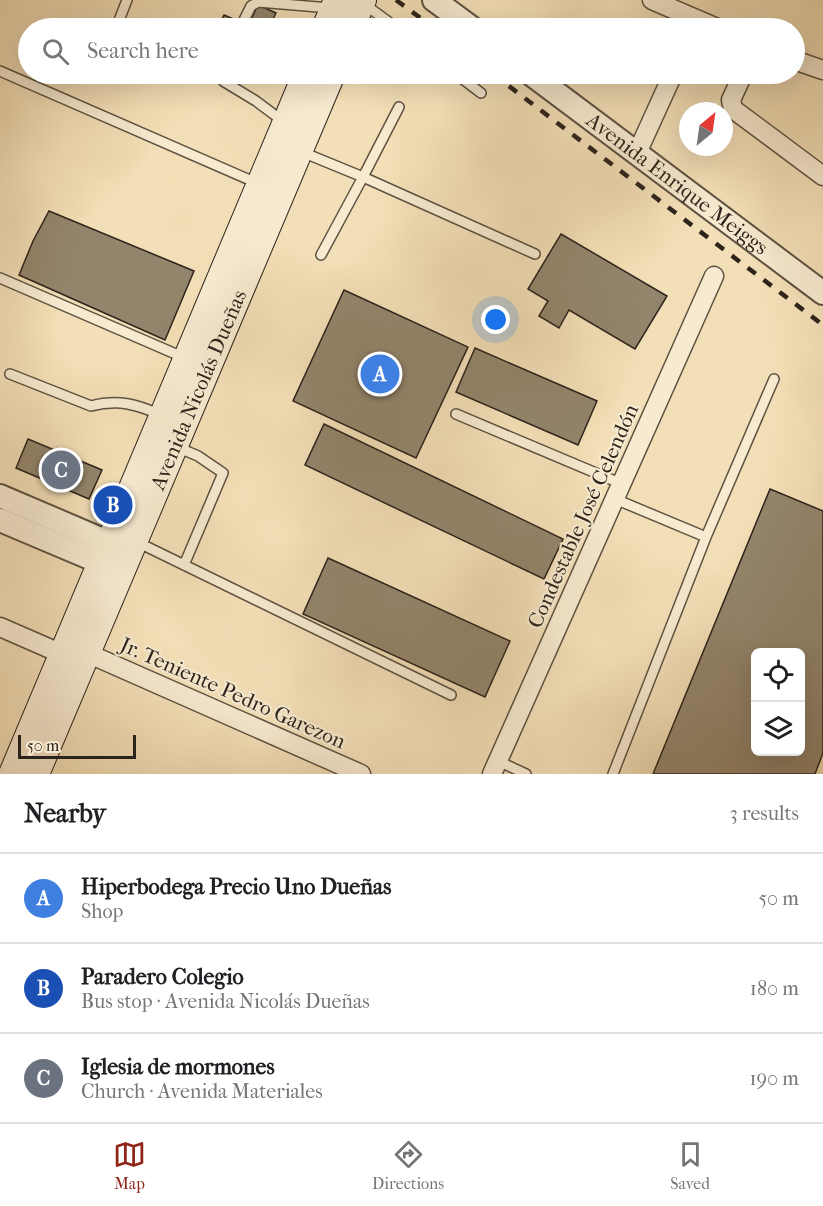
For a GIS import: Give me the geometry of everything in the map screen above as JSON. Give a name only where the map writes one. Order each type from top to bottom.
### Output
[{"type":"main road","points":[[355,18],[363,1]]},
{"type":"main road","name":"Avenida Nicolás Dueñas","points":[[36,774],[87,653],[116,549],[163,416],[302,84]]},
{"type":"main road","name":"Avenida Nicolás Dueñas","points":[[12,774],[62,654],[116,549],[175,446],[328,84]]},
{"type":"street","points":[[434,0],[458,18]]},
{"type":"street","points":[[652,0],[684,18]]},
{"type":"street","points":[[805,64],[823,70]]},
{"type":"street","name":"Avenida Enrique Meiggs","points":[[544,84],[823,293]]},
{"type":"street","points":[[637,153],[668,84]]},
{"type":"street","points":[[738,84],[731,100],[733,109],[823,176]]},
{"type":"street","name":"Condestable José Celendón","points":[[495,768],[714,276]]},
{"type":"street","points":[[0,496],[116,549]]},
{"type":"street","points":[[0,520],[116,549]]},
{"type":"street","points":[[0,627],[62,654],[87,653]]},
{"type":"street","name":"Jr. Teniente Pedro Garezon","points":[[87,653],[361,774]]},
{"type":"lane","points":[[120,18],[127,0]]},
{"type":"lane","points":[[363,1],[384,18]]},
{"type":"lane","points":[[245,18],[251,6],[258,2],[277,2],[331,12]]},
{"type":"lane","points":[[0,71],[18,79]]},
{"type":"lane","points":[[30,84],[261,185]]},
{"type":"lane","points":[[228,84],[262,105],[286,124]]},
{"type":"lane","points":[[469,84],[481,93]]},
{"type":"lane","points":[[321,255],[399,107]]},
{"type":"lane","points":[[299,152],[363,177],[535,254]]},
{"type":"lane","points":[[0,278],[187,359]]},
{"type":"lane","points":[[10,374],[91,406],[105,403],[131,403],[163,416]]},
{"type":"lane","points":[[614,774],[706,537],[774,379]]},
{"type":"lane","points":[[456,414],[618,491],[706,537]]},
{"type":"lane","points":[[175,446],[198,456],[223,473],[184,564]]},
{"type":"lane","points":[[116,549],[184,564],[451,695]]},
{"type":"lane","points":[[495,768],[526,774]]},
{"type":"building","points":[[258,5],[276,13],[274,18],[252,18]]},
{"type":"building","points":[[49,211],[194,271],[165,340],[19,275]]},
{"type":"building","points":[[561,234],[667,296],[635,349],[569,310],[559,328],[539,316],[548,301],[528,289]]},
{"type":"building","points":[[344,290],[468,347],[416,458],[293,401]]},
{"type":"building","points":[[475,348],[597,401],[578,445],[456,392]]},
{"type":"building","points":[[324,424],[563,539],[544,579],[305,465]]},
{"type":"building","points":[[28,439],[102,470],[89,499],[16,468]]},
{"type":"building","points":[[770,489],[823,511],[823,753],[815,774],[653,774]]},
{"type":"building","points":[[328,558],[510,641],[485,697],[303,614]]},
{"type":"railway","points":[[396,0],[420,18]]},
{"type":"railway","points":[[506,84],[823,325]]},
{"type":"place","name":"Hiperbodega Precio Uno Dueñas","points":[[380,374]]},
{"type":"place","name":"Iglesia de mormones","points":[[61,470]]},
{"type":"place","name":"Paradero Colegio","points":[[113,505]]}]
